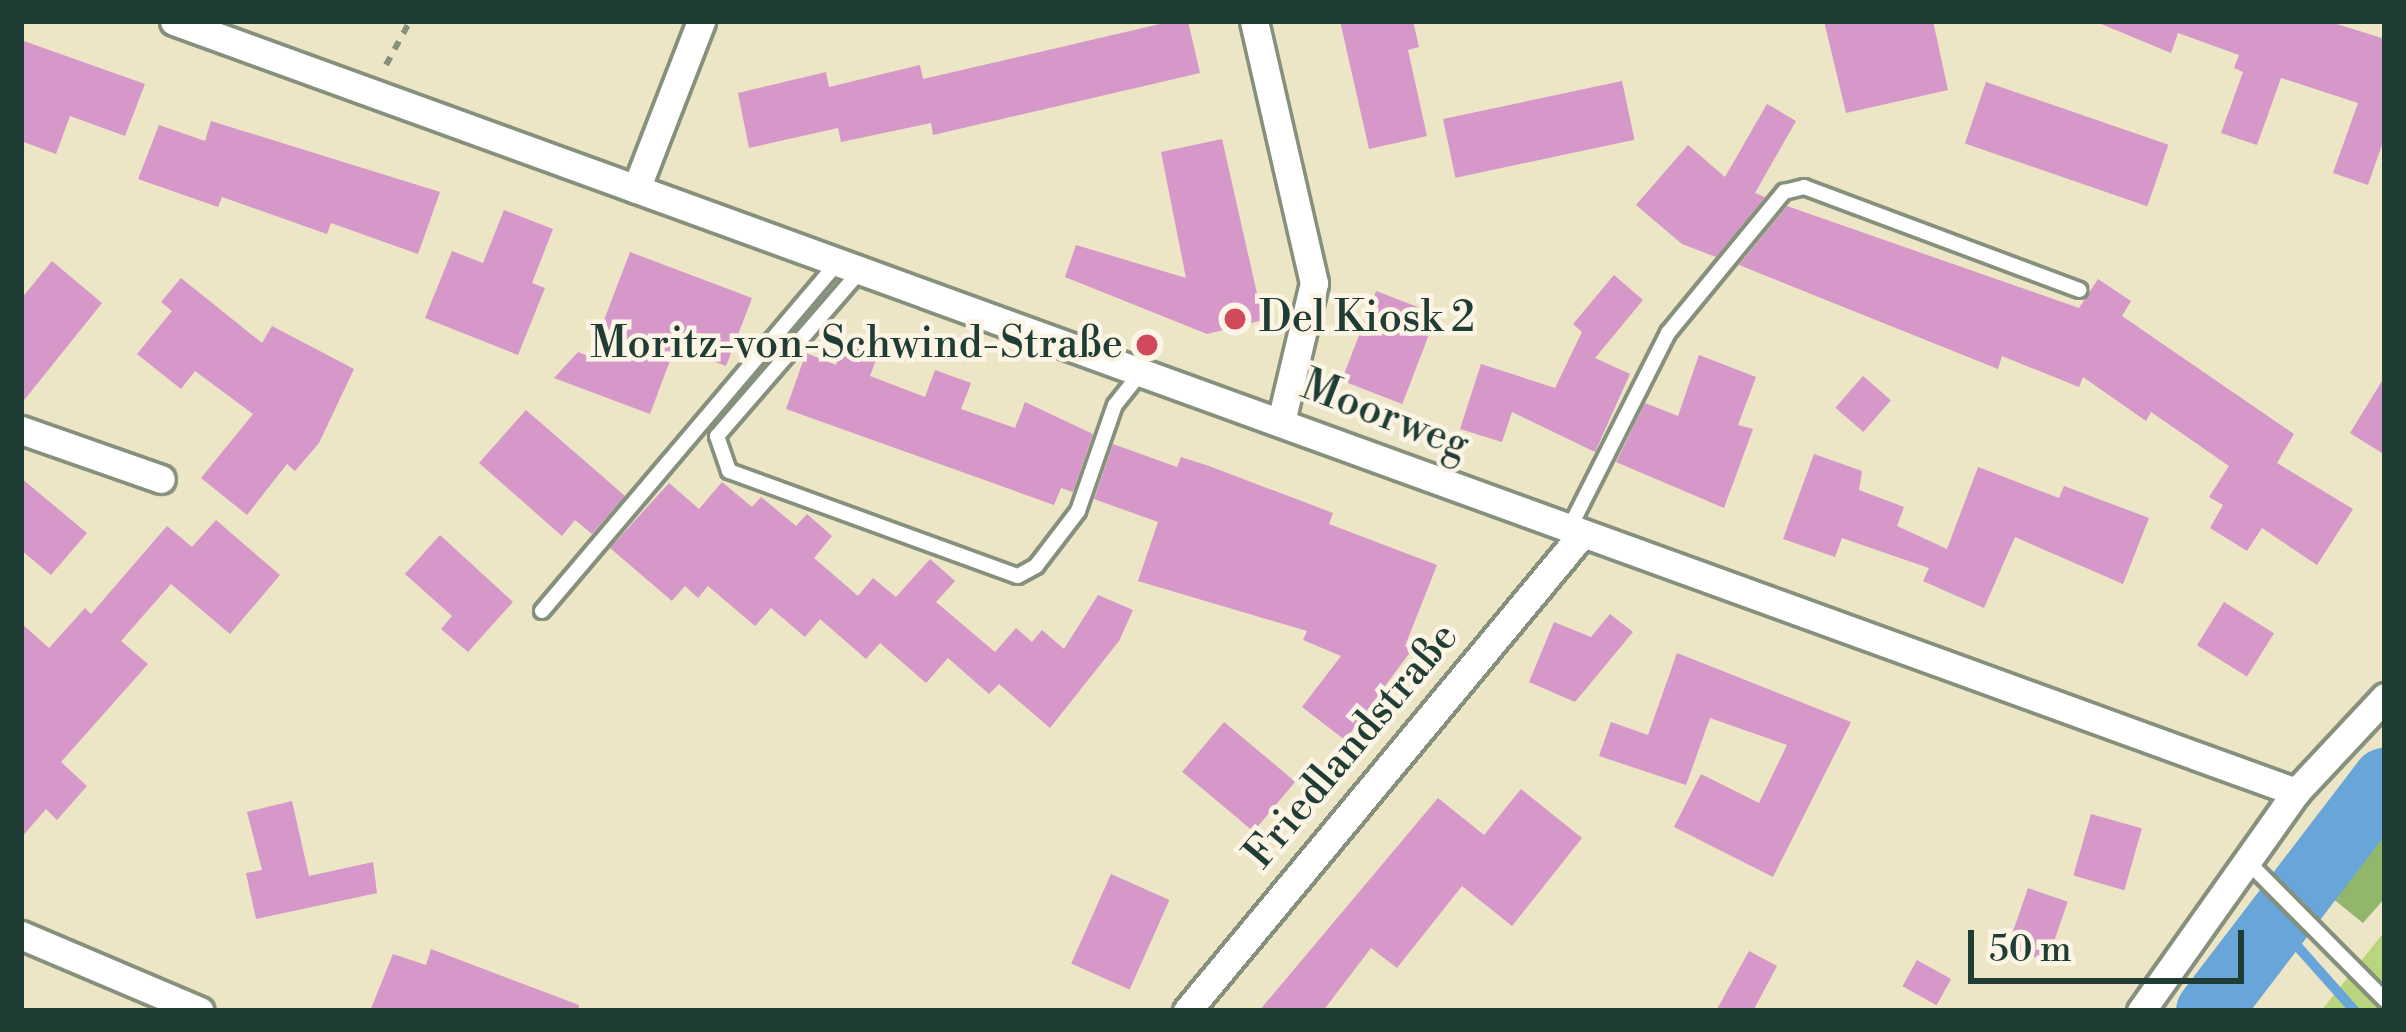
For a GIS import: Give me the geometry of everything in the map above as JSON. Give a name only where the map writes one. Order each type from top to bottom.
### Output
[{"type":"street","name":"Moorweg","points":[[174,21],[2296,793]]},
{"type":"street","points":[[636,189],[701,21]]},
{"type":"street","points":[[1254,21],[1314,283],[1281,422]]},
{"type":"street","points":[[21,430],[161,479]]},
{"type":"street","name":"Friedlandstraße","points":[[1187,1011],[1575,531]]},
{"type":"street","points":[[2141,1011],[2256,869],[2296,793],[2385,697]]},
{"type":"street","points":[[21,935],[200,1011]]},
{"type":"lane","points":[[1575,531],[1668,333],[1784,192],[1804,187],[2079,290]]},
{"type":"lane","points":[[849,266],[717,436],[729,472],[1018,576],[1036,566],[1078,511],[1115,405],[1142,370]]},
{"type":"lane","points":[[542,611],[849,266]]},
{"type":"lane","points":[[2256,869],[2385,1000]]},
{"type":"path","points":[[372,93],[410,21]]},
{"type":"green space","points":[[2385,799],[2385,898],[2363,923],[2332,898],[2348,839]]},
{"type":"green space","points":[[2385,931],[2385,1011],[2321,1011]]},
{"type":"building","points":[[1188,21],[1200,73],[933,135],[931,123],[841,142],[838,128],[749,148],[738,93],[826,72],[829,87],[920,65],[923,79]]},
{"type":"building","points":[[1340,21],[1413,21],[1419,47],[1408,50],[1427,136],[1369,149]]},
{"type":"building","points":[[1824,21],[1933,21],[1948,90],[1846,113]]},
{"type":"building","points":[[2094,21],[2327,21],[2385,39],[2385,136],[2368,185],[2333,173],[2358,103],[2281,78],[2257,145],[2221,133],[2243,72],[2234,68],[2239,55],[2178,33],[2171,53]]},
{"type":"building","points":[[21,40],[145,84],[125,136],[70,116],[56,154],[21,141]]},
{"type":"building","points":[[1622,81],[1634,140],[1455,178],[1443,119]]},
{"type":"building","points":[[1986,82],[2168,145],[2147,206],[1965,143]]},
{"type":"building","points":[[1767,104],[1796,121],[1755,193],[1765,197],[1716,257],[1682,244],[1636,205],[1688,145],[1725,177]]},
{"type":"building","points":[[211,121],[440,192],[418,254],[331,223],[327,234],[222,197],[218,207],[138,179],[159,125],[205,141]]},
{"type":"building","points":[[1222,139],[1263,320],[1207,334],[1065,277],[1076,245],[1186,278],[1161,152]]},
{"type":"building","points":[[1787,206],[2079,308],[2098,279],[2131,301],[2122,316],[2294,434],[2277,463],[2353,509],[2317,565],[2262,528],[2247,551],[2210,528],[2223,505],[2209,497],[2229,466],[2151,412],[2146,421],[2083,377],[2079,387],[2002,356],[1998,369],[1739,265]]},
{"type":"building","points":[[504,210],[553,229],[532,283],[545,288],[518,355],[425,318],[452,251],[483,263]]},
{"type":"building","points":[[630,252],[752,298],[726,366],[675,347],[650,414],[554,378],[578,352],[590,357]]},
{"type":"building","points":[[52,261],[102,303],[21,404],[21,299]]},
{"type":"building","points":[[1614,275],[1643,300],[1595,358],[1630,374],[1595,452],[1512,412],[1502,442],[1460,429],[1481,364],[1555,388],[1582,332],[1573,324]]},
{"type":"building","points":[[181,278],[262,343],[272,326],[354,369],[319,443],[295,471],[287,464],[247,515],[201,478],[253,414],[195,371],[181,389],[137,354],[172,311],[161,302]]},
{"type":"building","points":[[1376,291],[1437,314],[1402,404],[1342,381]]},
{"type":"building","points":[[846,337],[880,349],[870,376],[925,397],[935,370],[971,383],[961,409],[1015,428],[1025,402],[1093,434],[1073,492],[1061,488],[1054,505],[786,409],[806,353],[836,365]]},
{"type":"building","points":[[1699,355],[1756,377],[1738,425],[1753,429],[1724,508],[1616,462],[1645,403],[1678,416]]},
{"type":"building","points":[[1863,376],[1891,400],[1863,432],[1835,408]]},
{"type":"building","points":[[2385,376],[2385,455],[2350,433]]},
{"type":"building","points":[[526,410],[625,496],[592,534],[575,520],[562,536],[479,463]]},
{"type":"building","points":[[1113,444],[1177,467],[1181,457],[1209,466],[1333,513],[1329,524],[1437,565],[1405,646],[1411,651],[1345,740],[1302,707],[1341,656],[1303,640],[1307,631],[1138,581],[1158,522],[1094,499]]},
{"type":"building","points":[[1814,454],[1862,471],[1859,490],[1904,507],[1897,526],[1947,549],[1978,467],[2059,498],[2064,486],[2149,518],[2123,584],[2015,537],[1984,608],[1923,581],[1929,568],[1842,538],[1835,557],[1783,539]]},
{"type":"building","points":[[21,478],[87,533],[51,575],[21,550]]},
{"type":"building","points":[[722,482],[752,507],[761,497],[796,526],[807,514],[832,536],[814,558],[858,596],[873,578],[896,597],[930,559],[955,581],[936,602],[995,652],[1016,628],[1032,642],[1042,630],[1064,649],[1098,595],[1133,610],[1119,641],[1050,728],[999,684],[989,694],[948,658],[926,683],[880,643],[866,659],[820,619],[805,637],[771,608],[755,626],[708,586],[698,598],[685,586],[672,601],[610,548],[669,483],[699,509]]},
{"type":"building","points":[[216,520],[280,575],[230,634],[171,584],[121,641],[148,664],[61,762],[87,786],[57,820],[46,809],[21,838],[21,623],[49,648],[85,608],[91,614],[167,526],[192,547]]},
{"type":"building","points":[[440,535],[513,602],[468,652],[441,629],[452,616],[405,574]]},
{"type":"building","points":[[2224,602],[2274,633],[2247,677],[2197,645]]},
{"type":"building","points":[[1610,614],[1633,632],[1575,702],[1529,682],[1554,622],[1591,637]]},
{"type":"building","points":[[1677,653],[1851,722],[1773,877],[1674,827],[1701,774],[1759,803],[1787,745],[1710,718],[1686,785],[1599,756],[1611,722],[1648,735]]},
{"type":"building","points":[[1224,722],[1295,782],[1253,832],[1182,772]]},
{"type":"building","points":[[1521,789],[1582,838],[1512,926],[1462,886],[1397,968],[1371,948],[1323,1011],[1259,1011],[1438,798],[1484,835]]},
{"type":"building","points":[[292,801],[309,876],[373,862],[377,893],[256,919],[246,873],[262,870],[247,812]]},
{"type":"building","points":[[2091,814],[2142,829],[2124,890],[2073,876]]},
{"type":"building","points":[[1111,874],[1169,900],[1130,990],[1071,964]]},
{"type":"building","points":[[2028,888],[2068,902],[2047,961],[2007,948]]},
{"type":"building","points":[[431,949],[579,1005],[578,1011],[370,1011],[393,954],[426,965]]},
{"type":"building","points":[[1749,951],[1777,966],[1753,1011],[1716,1011]]},
{"type":"building","points":[[1917,960],[1951,979],[1937,1005],[1902,986]]},
{"type":"waterway","points":[[2209,1011],[2385,781]]},
{"type":"waterway","points":[[2275,921],[2355,1011]]},
{"type":"place","name":"Del Kiosk 2","points":[[1235,319]]},
{"type":"place","name":"Moritz-von-Schwind-Straße","points":[[1147,345]]}]
